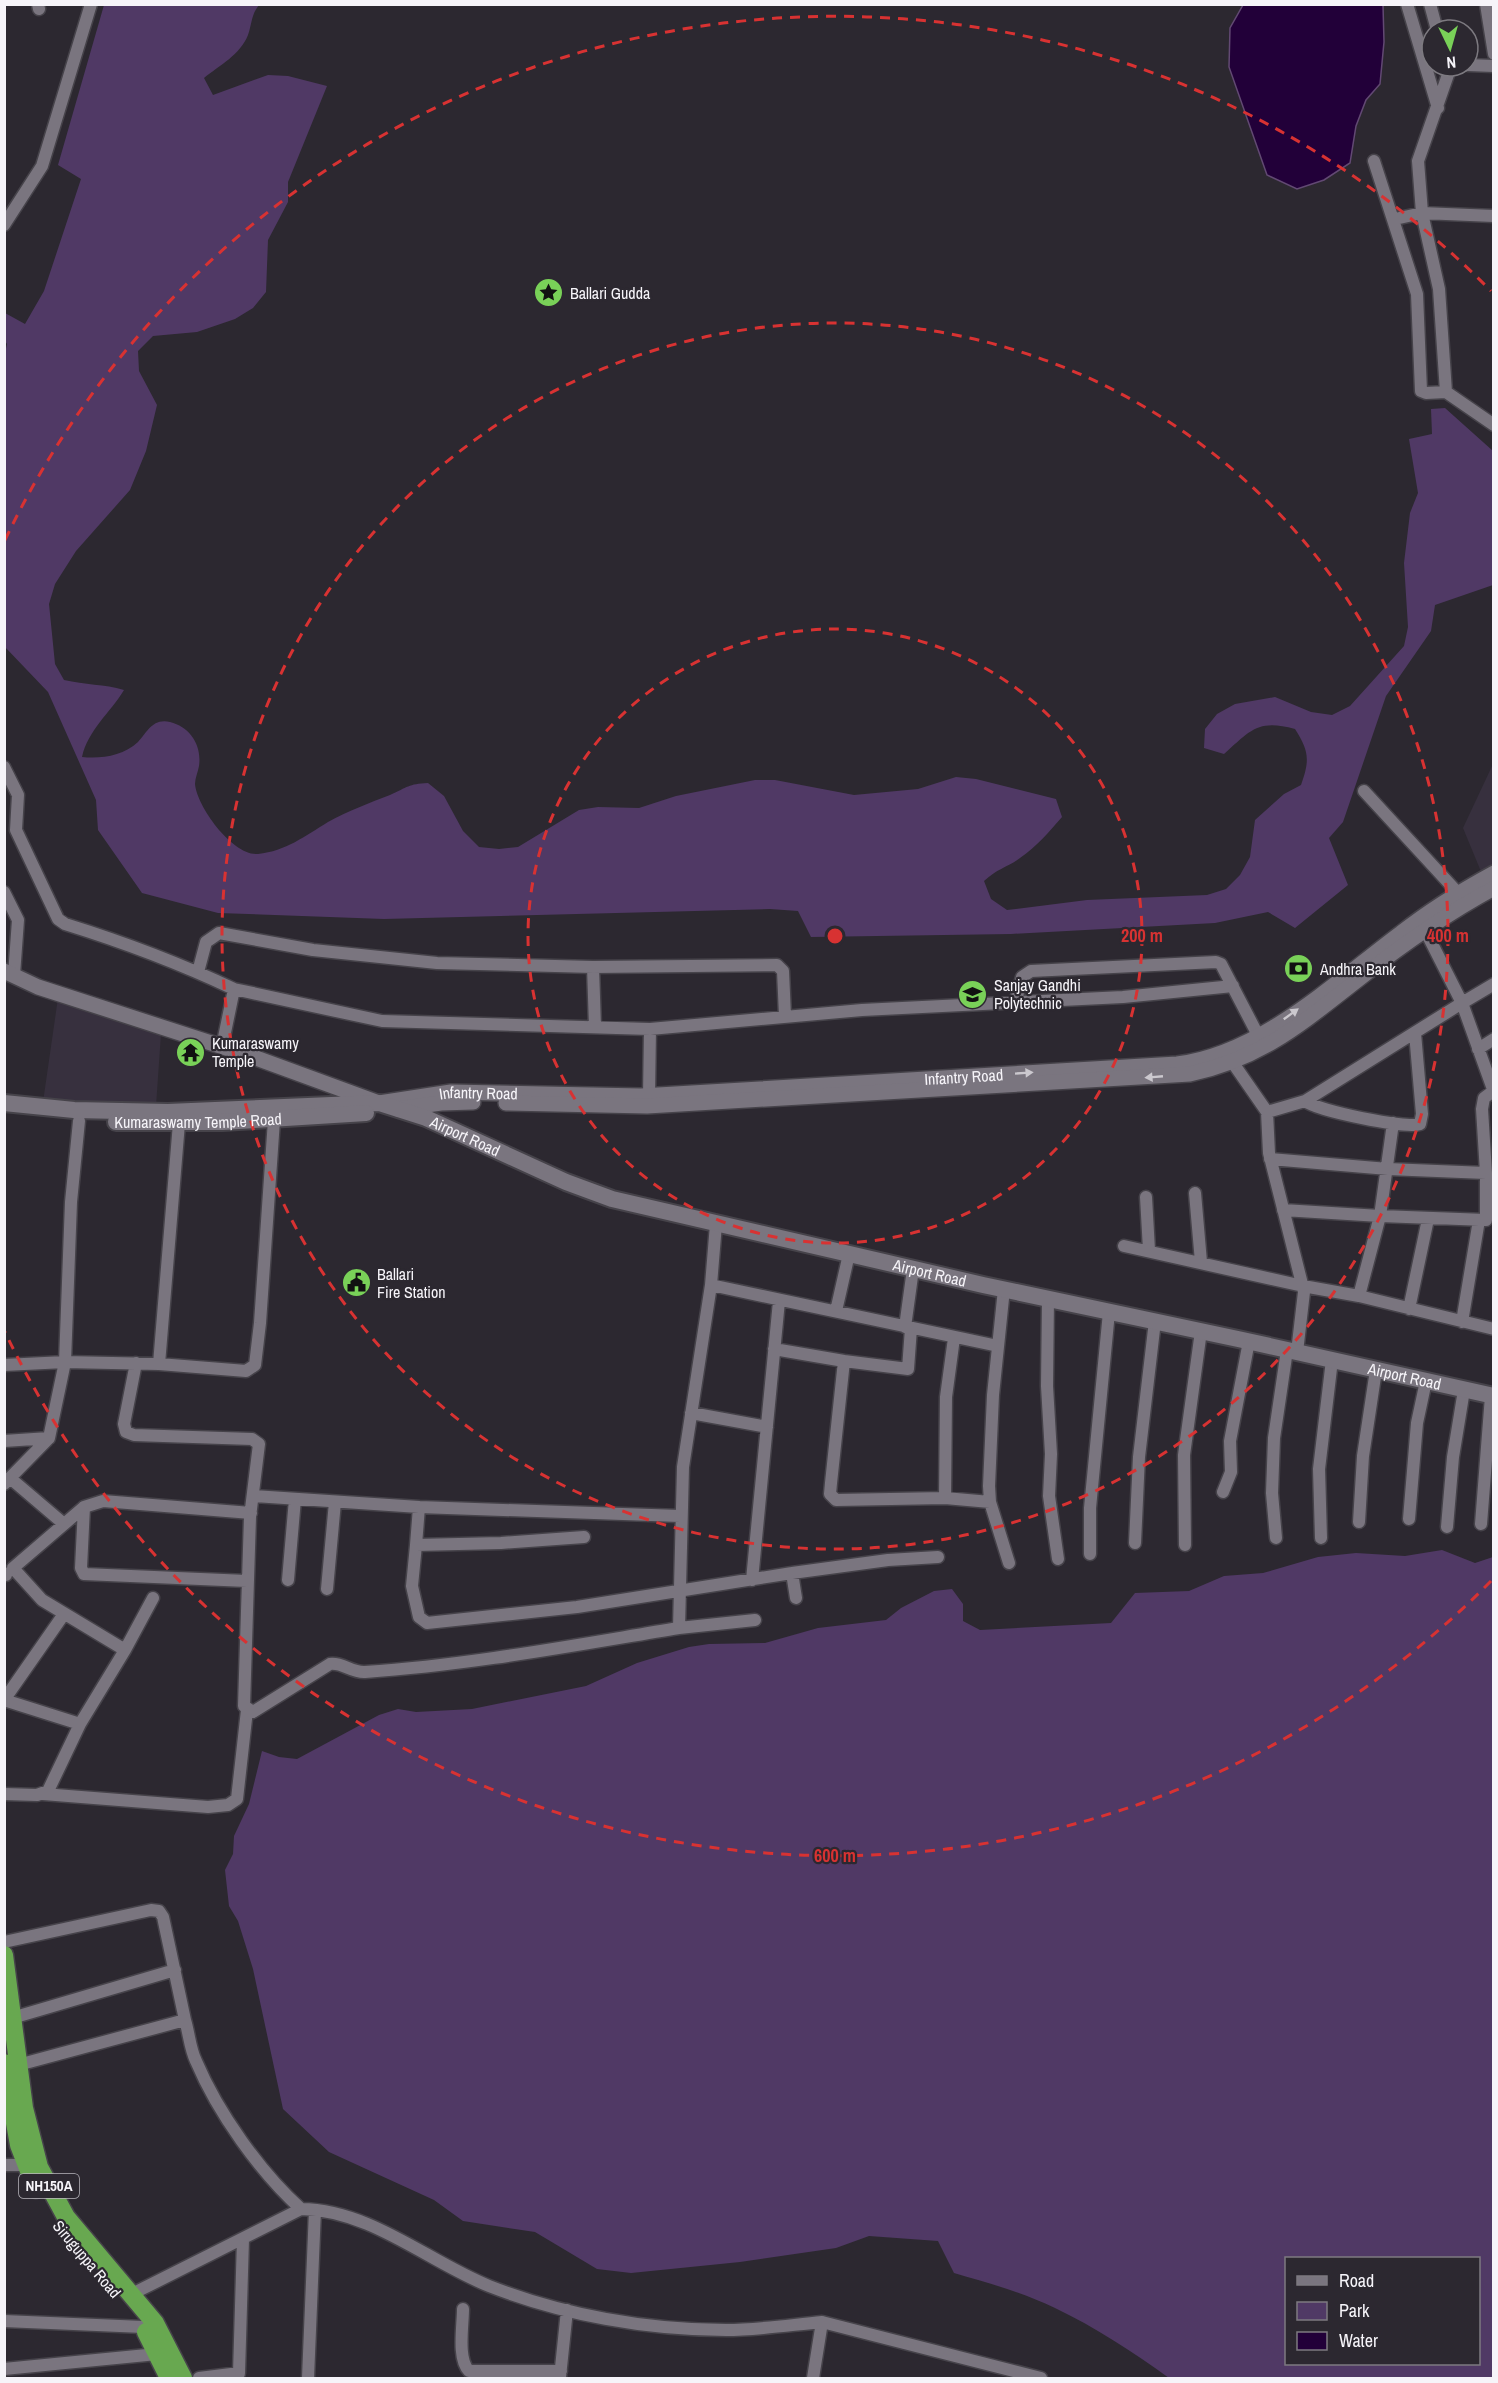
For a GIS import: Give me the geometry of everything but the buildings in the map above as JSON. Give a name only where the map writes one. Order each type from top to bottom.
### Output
[{"type":"highway","name":"NH150A","points":[[4,1955],[12,2018],[11,2064],[24,2108],[32,2165],[66,2217],[155,2323],[183,2379]]},
{"type":"highway","name":"Siruguppa Road","points":[[11,2064],[8,2103],[32,2165],[43,2202],[65,2236],[143,2327],[169,2379]]},
{"type":"main road","name":"Kumaraswamy Temple Road","points":[[4,1103],[74,1110],[168,1112],[360,1104],[390,1107]]},
{"type":"main road","name":"Kumaraswamy Temple Road","points":[[4,1115],[79,1121],[179,1123],[274,1120],[390,1107]]},
{"type":"main road","name":"Airport Road","points":[[390,1107],[426,1118],[566,1182],[612,1199],[1004,1290],[1249,1341],[1492,1396]]},
{"type":"street","points":[[4,225],[42,166],[91,4]]},
{"type":"street","points":[[1407,4],[1438,109]]},
{"type":"street","points":[[1486,4],[1494,54]]},
{"type":"street","points":[[1446,392],[1439,289],[1422,213],[1418,161],[1447,78]]},
{"type":"street","points":[[1374,161],[1395,219],[1417,294],[1421,391],[1446,392],[1494,425]]},
{"type":"street","points":[[1395,219],[1422,213],[1494,216]]},
{"type":"street","points":[[4,767],[18,795],[16,830],[58,919],[65,924],[120,941],[234,989],[382,1021],[650,1029],[785,1016],[1016,1000],[1123,997],[1233,986]]},
{"type":"street","points":[[1364,791],[1458,893]]},
{"type":"street","name":"Infantry Road","points":[[390,1107],[451,1102],[613,1107],[1141,1079],[1190,1074],[1233,1063],[1422,925],[1458,893],[1494,873]]},
{"type":"street","name":"Infantry Road","points":[[1422,925],[1494,888]]},
{"type":"street","points":[[5,893],[18,920],[9,973],[38,987],[222,1047],[390,1107]]},
{"type":"street","points":[[1422,925],[1462,1002],[1493,1092],[1482,1103],[1486,1220],[1462,1322]]},
{"type":"street","points":[[198,972],[206,942],[219,933],[313,950],[437,963],[593,967],[777,964],[783,971],[785,1016]]},
{"type":"street","points":[[1016,1000],[1022,977],[1031,971],[1210,961],[1221,964],[1261,1042]]},
{"type":"street","points":[[593,967],[595,1027]]},
{"type":"street","points":[[1267,1112],[1305,1101],[1494,984]]},
{"type":"street","points":[[222,1047],[234,989]]},
{"type":"street","points":[[649,1096],[650,1029]]},
{"type":"street","points":[[1305,1101],[1318,1109],[1416,1126],[1422,1121],[1415,1033]]},
{"type":"street","points":[[1478,1049],[1494,1039]]},
{"type":"street","name":"Infantry Road","points":[[390,1107],[451,1092],[649,1096],[1177,1064],[1261,1042]]},
{"type":"street","points":[[1233,1063],[1267,1112],[1270,1159],[1303,1286],[1274,1438],[1272,1493],[1276,1538]]},
{"type":"street","points":[[4,1365],[65,1362],[136,1363],[246,1371],[255,1365],[274,1120]]},
{"type":"street","points":[[64,1524],[8,1481],[49,1438],[65,1362],[71,1202],[79,1121]]},
{"type":"street","points":[[159,1364],[179,1123]]},
{"type":"street","points":[[1359,1296],[1380,1216],[1393,1123]]},
{"type":"street","points":[[1270,1159],[1388,1169],[1486,1173]]},
{"type":"street","points":[[1195,1193],[1201,1262]]},
{"type":"street","points":[[1146,1197],[1149,1250]]},
{"type":"street","points":[[1283,1210],[1428,1219],[1486,1220]]},
{"type":"street","points":[[1409,1309],[1428,1219]]},
{"type":"street","points":[[679,1628],[683,1467],[711,1285],[716,1224]]},
{"type":"street","points":[[1124,1246],[1303,1286],[1359,1296],[1494,1329]]},
{"type":"street","points":[[836,1311],[849,1254]]},
{"type":"street","points":[[774,1349],[908,1369],[908,1328],[913,1269]]},
{"type":"street","points":[[711,1285],[998,1346]]},
{"type":"street","points":[[1004,1290],[993,1395],[990,1502],[1009,1563]]},
{"type":"street","points":[[1048,1298],[1047,1386],[1051,1454],[1049,1496],[1058,1559]]},
{"type":"street","points":[[752,1580],[779,1301]]},
{"type":"street","points":[[1090,1554],[1090,1508],[1109,1312]]},
{"type":"street","points":[[1135,1543],[1140,1446],[1155,1321]]},
{"type":"street","points":[[1185,1545],[1184,1455],[1201,1331]]},
{"type":"street","points":[[945,1498],[946,1397],[954,1338]]},
{"type":"street","points":[[1223,1492],[1231,1472],[1230,1441],[1249,1341]]},
{"type":"street","points":[[1321,1538],[1319,1469],[1332,1360]]},
{"type":"street","points":[[844,1361],[830,1494],[836,1500],[945,1498],[990,1502]]},
{"type":"street","points":[[4,1794],[43,1794],[208,1807],[228,1805],[237,1799],[247,1710],[244,1706],[244,1665],[247,1581],[251,1513],[259,1444],[252,1439],[134,1435],[126,1431],[124,1424],[136,1363]]},
{"type":"street","points":[[1359,1522],[1364,1456],[1376,1370]]},
{"type":"street","points":[[1408,1519],[1417,1423],[1426,1381]]},
{"type":"street","points":[[1447,1527],[1453,1457],[1464,1390]]},
{"type":"street","points":[[1480,1524],[1492,1396]]},
{"type":"street","points":[[691,1413],[767,1427]]},
{"type":"street","points":[[4,1441],[49,1438]]},
{"type":"street","points":[[253,1496],[419,1507],[680,1516]]},
{"type":"street","points":[[288,1580],[295,1499]]},
{"type":"street","points":[[126,1650],[42,1600],[7,1573],[84,1507],[103,1501],[251,1513]]},
{"type":"street","points":[[327,1589],[335,1502]]},
{"type":"street","points":[[84,1507],[81,1569],[84,1574],[247,1581]]},
{"type":"street","points":[[419,1507],[412,1586],[419,1617],[427,1623],[577,1607],[888,1560],[938,1557]]},
{"type":"street","points":[[416,1545],[501,1543],[584,1537]]},
{"type":"street","points":[[792,1573],[796,1598]]},
{"type":"street","points":[[43,1794],[48,1791],[80,1724],[126,1650],[153,1598]]},
{"type":"street","points":[[64,1614],[4,1700],[80,1724]]},
{"type":"street","points":[[247,1710],[259,1710],[330,1664],[336,1663],[363,1672],[515,1654],[679,1628],[755,1620]]},
{"type":"street","points":[[4,1942],[151,1910],[159,1911],[163,1917],[195,2060],[256,2160],[301,2210]]},
{"type":"street","points":[[12,2018],[175,1970]]},
{"type":"street","points":[[11,2064],[185,2020]]},
{"type":"street","points":[[4,2165],[32,2165]]},
{"type":"street","points":[[132,2294],[301,2210],[333,2211],[389,2234],[455,2271],[491,2287],[567,2310],[656,2325],[726,2330],[822,2322],[1041,2379]]},
{"type":"street","points":[[308,2379],[315,2210]]},
{"type":"street","points":[[199,2379],[240,2376],[243,2239]]},
{"type":"street","points":[[463,2309],[464,2359],[465,2367],[469,2371],[560,2375],[567,2310]]},
{"type":"street","points":[[4,2321],[143,2327]]},
{"type":"street","points":[[813,2379],[822,2322]]},
{"type":"street","points":[[4,2369],[157,2354]]},
{"type":"shaded area","points":[[1493,764],[1493,868],[1482,874],[1463,828]]},
{"type":"shaded area","points":[[58,998],[161,1034],[156,1106],[43,1102]]},
{"type":"green space","points":[[104,5],[259,5],[253,16],[248,35],[240,48],[204,78],[213,95],[268,75],[288,76],[327,86],[288,182],[288,202],[268,240],[266,292],[253,308],[235,319],[197,332],[153,336],[138,351],[139,371],[157,405],[146,451],[130,490],[76,551],[55,584],[49,604],[55,664],[64,680],[124,690],[94,730],[82,757],[104,757],[126,751],[138,742],[154,724],[164,721],[177,724],[189,733],[199,751],[199,766],[195,784],[197,794],[209,817],[238,847],[248,853],[258,854],[278,850],[343,814],[408,786],[421,783],[428,783],[444,796],[463,831],[479,847],[499,849],[518,847],[579,810],[598,807],[639,808],[676,796],[755,780],[775,780],[854,795],[918,789],[956,777],[976,779],[1056,799],[1062,817],[1026,853],[984,881],[991,899],[1007,910],[1087,900],[1207,895],[1226,889],[1240,875],[1250,857],[1255,820],[1284,794],[1301,785],[1307,756],[1295,729],[1272,725],[1263,726],[1249,733],[1224,754],[1204,748],[1205,729],[1217,714],[1235,704],[1275,697],[1311,712],[1332,715],[1350,706],[1404,646],[1408,627],[1404,563],[1410,513],[1418,493],[1409,439],[1432,434],[1431,409],[1445,408],[1493,451],[1493,585],[1435,605],[1431,631],[1386,696],[1343,822],[1329,838],[1348,885],[1295,928],[1268,912],[1215,923],[1011,934],[811,937],[798,911],[770,909],[384,919],[218,913],[142,893],[98,830],[96,800],[48,692],[4,646],[4,358],[7,344],[5,341],[5,313],[25,324],[44,291],[81,179],[58,165]]},
{"type":"green space","points":[[1442,1550],[1475,1563],[1493,1557],[1493,2378],[1169,2378],[1114,2340],[1043,2302],[954,2273],[938,2241],[869,2236],[836,2248],[740,2262],[631,2273],[597,2269],[535,2232],[463,2221],[434,2200],[329,2152],[283,2109],[253,1969],[238,1921],[229,1906],[225,1870],[233,1854],[234,1836],[249,1804],[262,1751],[279,1757],[297,1759],[379,1715],[398,1709],[416,1712],[472,1709],[586,1686],[637,1663],[689,1647],[709,1644],[765,1643],[818,1628],[886,1620],[901,1608],[934,1591],[952,1589],[963,1604],[963,1621],[980,1630],[1111,1623],[1135,1593],[1189,1591],[1224,1576],[1263,1573],[1318,1557],[1356,1553],[1405,1556]]},
{"type":"water","points":[[1243,5],[1383,5],[1384,42],[1380,84],[1366,100],[1356,126],[1350,163],[1324,180],[1297,189],[1267,175],[1229,67],[1230,28]]},
{"type":"place","name":"Ballari Gudda","points":[[549,293]]},
{"type":"place","name":"Andhra Bank","points":[[1299,969]]},
{"type":"place","name":"Sanjay Gandhi Polytechnic","points":[[973,994]]},
{"type":"place","name":"Kumaraswamy Temple","points":[[191,1052]]},
{"type":"place","name":"Ballari Fire Station","points":[[356,1283]]}]
